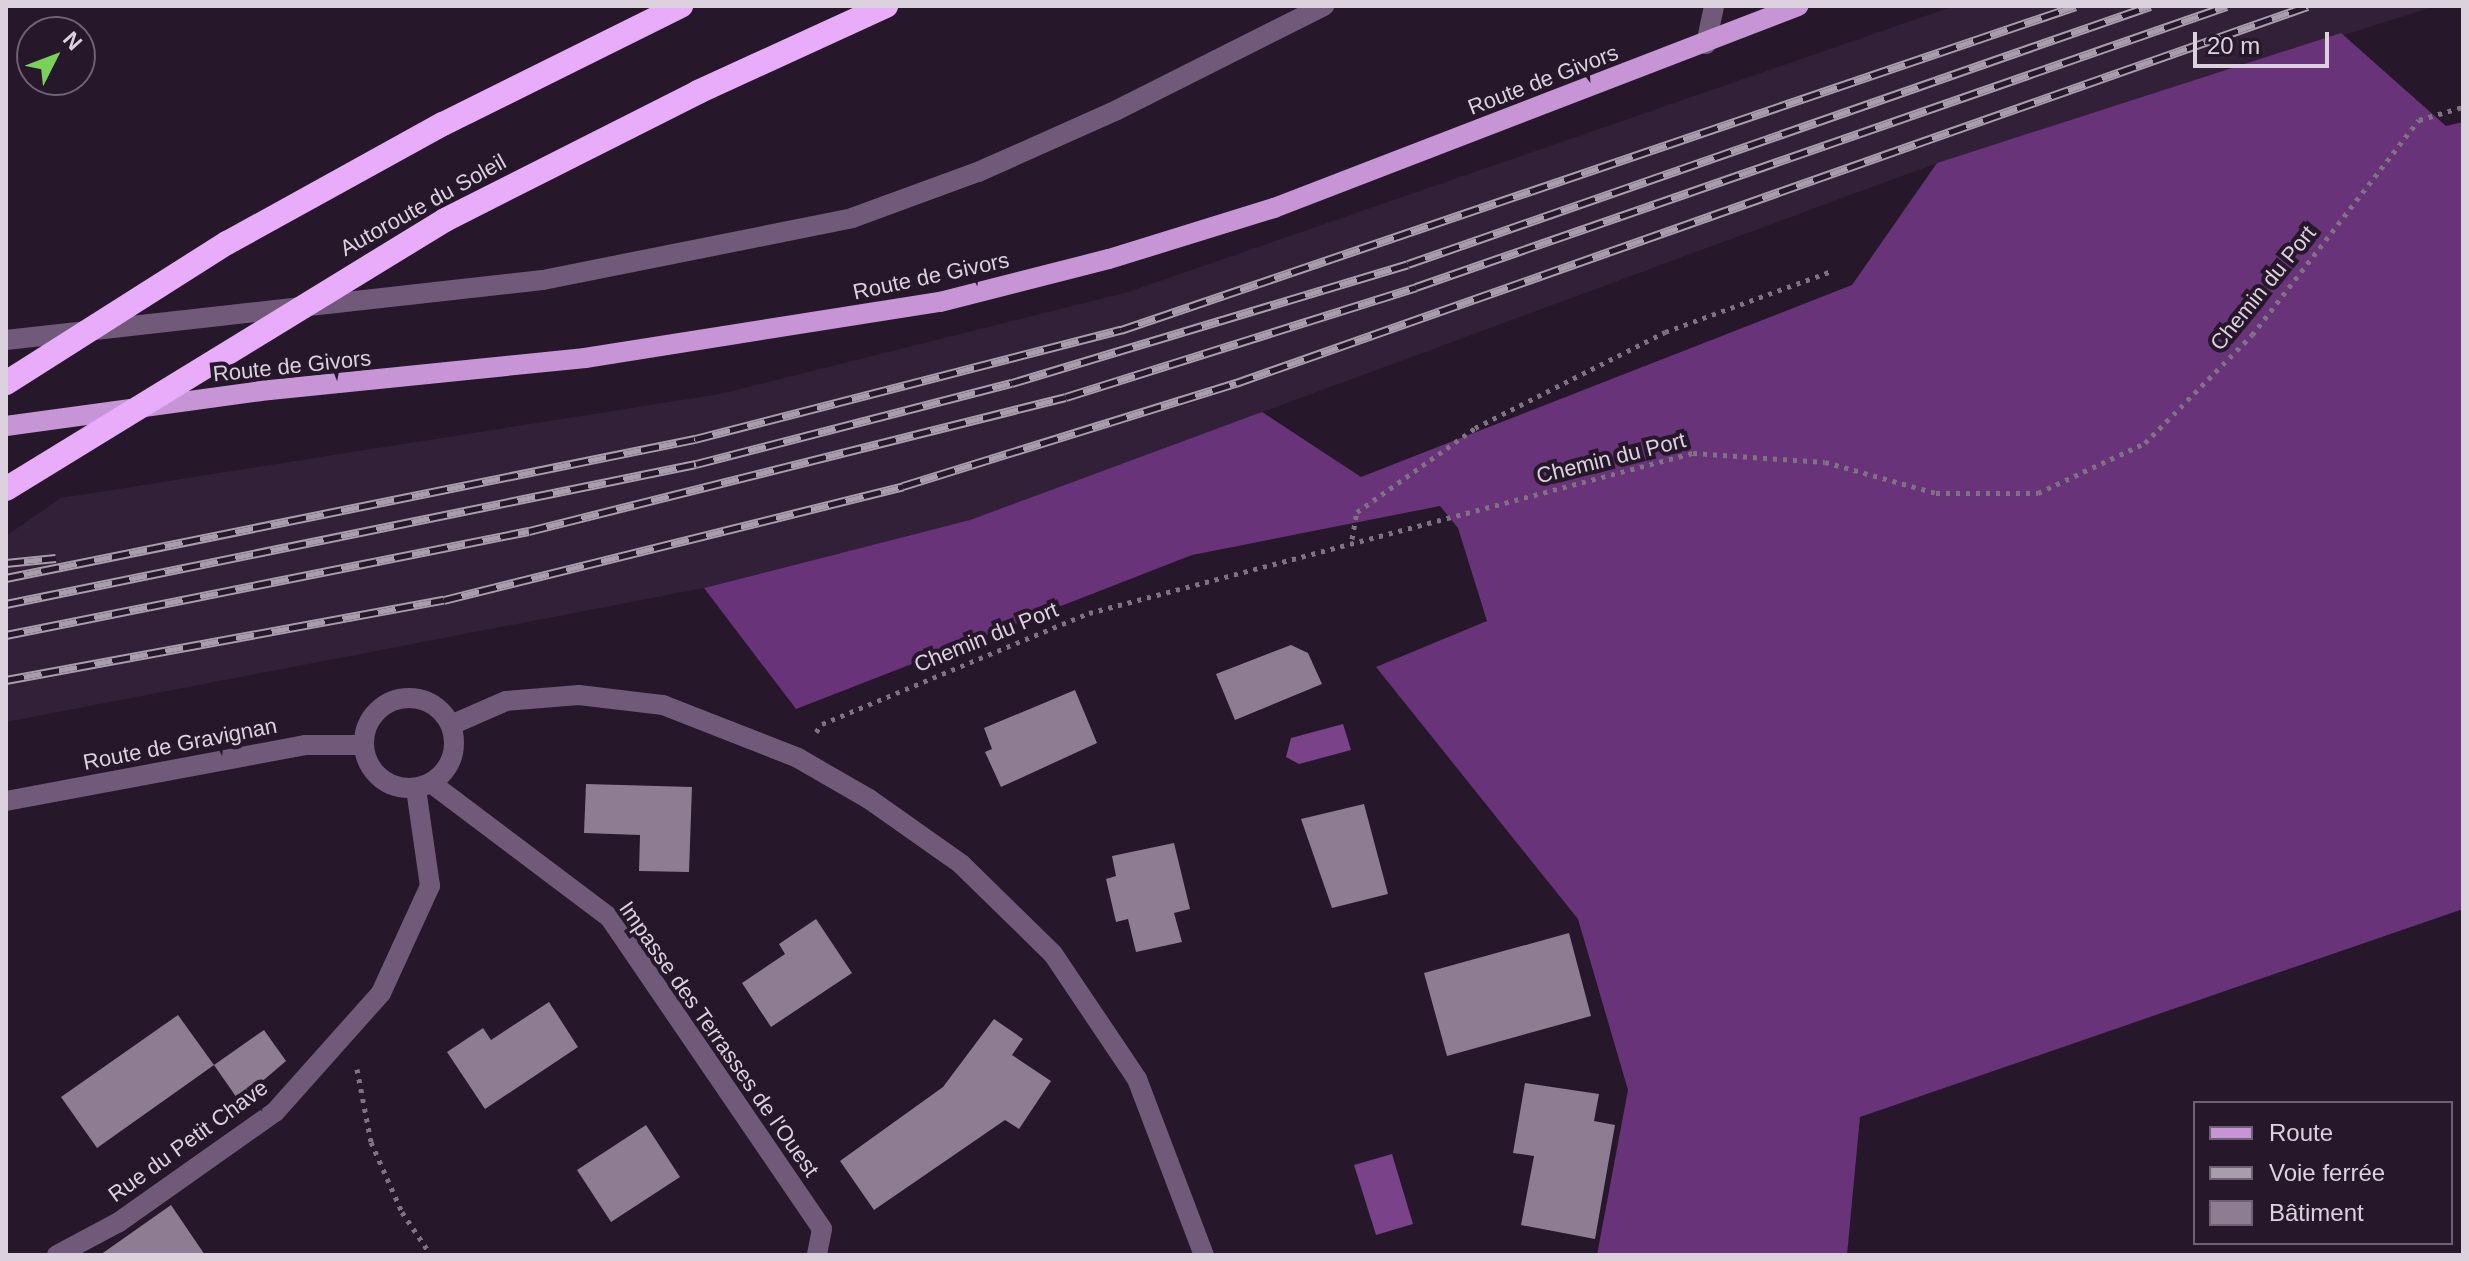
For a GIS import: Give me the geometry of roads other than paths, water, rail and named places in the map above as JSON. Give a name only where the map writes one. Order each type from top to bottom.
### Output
[{"type":"highway","points":[[6,383],[227,243],[443,124],[681,6]]},
{"type":"highway","name":"Autoroute du Soleil","points":[[6,489],[445,220],[698,92],[886,6]]},
{"type":"main road","name":"Route de Givors","points":[[6,424],[32,424],[260,391],[585,358],[940,302],[1109,259],[1274,208],[1798,6]]},
{"type":"street","points":[[6,340],[543,280],[852,218],[1089,123],[1324,6]]},
{"type":"street","points":[[1706,44],[1714,6]]},
{"type":"street","points":[[451,725],[506,701],[579,695],[663,705],[798,758],[869,799],[961,864],[1053,954],[1137,1079],[1204,1255]]},
{"type":"street","points":[[404,697],[429,702],[451,725],[452,758],[424,786],[390,785],[373,772],[363,745],[380,707],[404,697]]},
{"type":"street","name":"Route de Gravignan","points":[[6,801],[305,745],[363,745]]},
{"type":"street","name":"Rue du Petit Chave","points":[[57,1255],[119,1222],[275,1112],[381,993],[430,886],[424,786]]},
{"type":"street","name":"Impasse des Terrasses de l'Ouest","points":[[424,786],[610,918],[822,1229],[817,1255]]},
{"type":"railway","points":[[6,578],[695,439],[1121,330],[2076,6]]},
{"type":"railway","points":[[6,604],[696,464],[1012,383],[1408,264],[2150,6]]},
{"type":"railway","points":[[6,635],[529,531],[1066,397],[1416,287],[2227,6]]},
{"type":"railway","points":[[6,680],[444,600],[903,486],[1236,383],[2308,6]]},
{"type":"railway","points":[[6,563],[56,558]]}]
